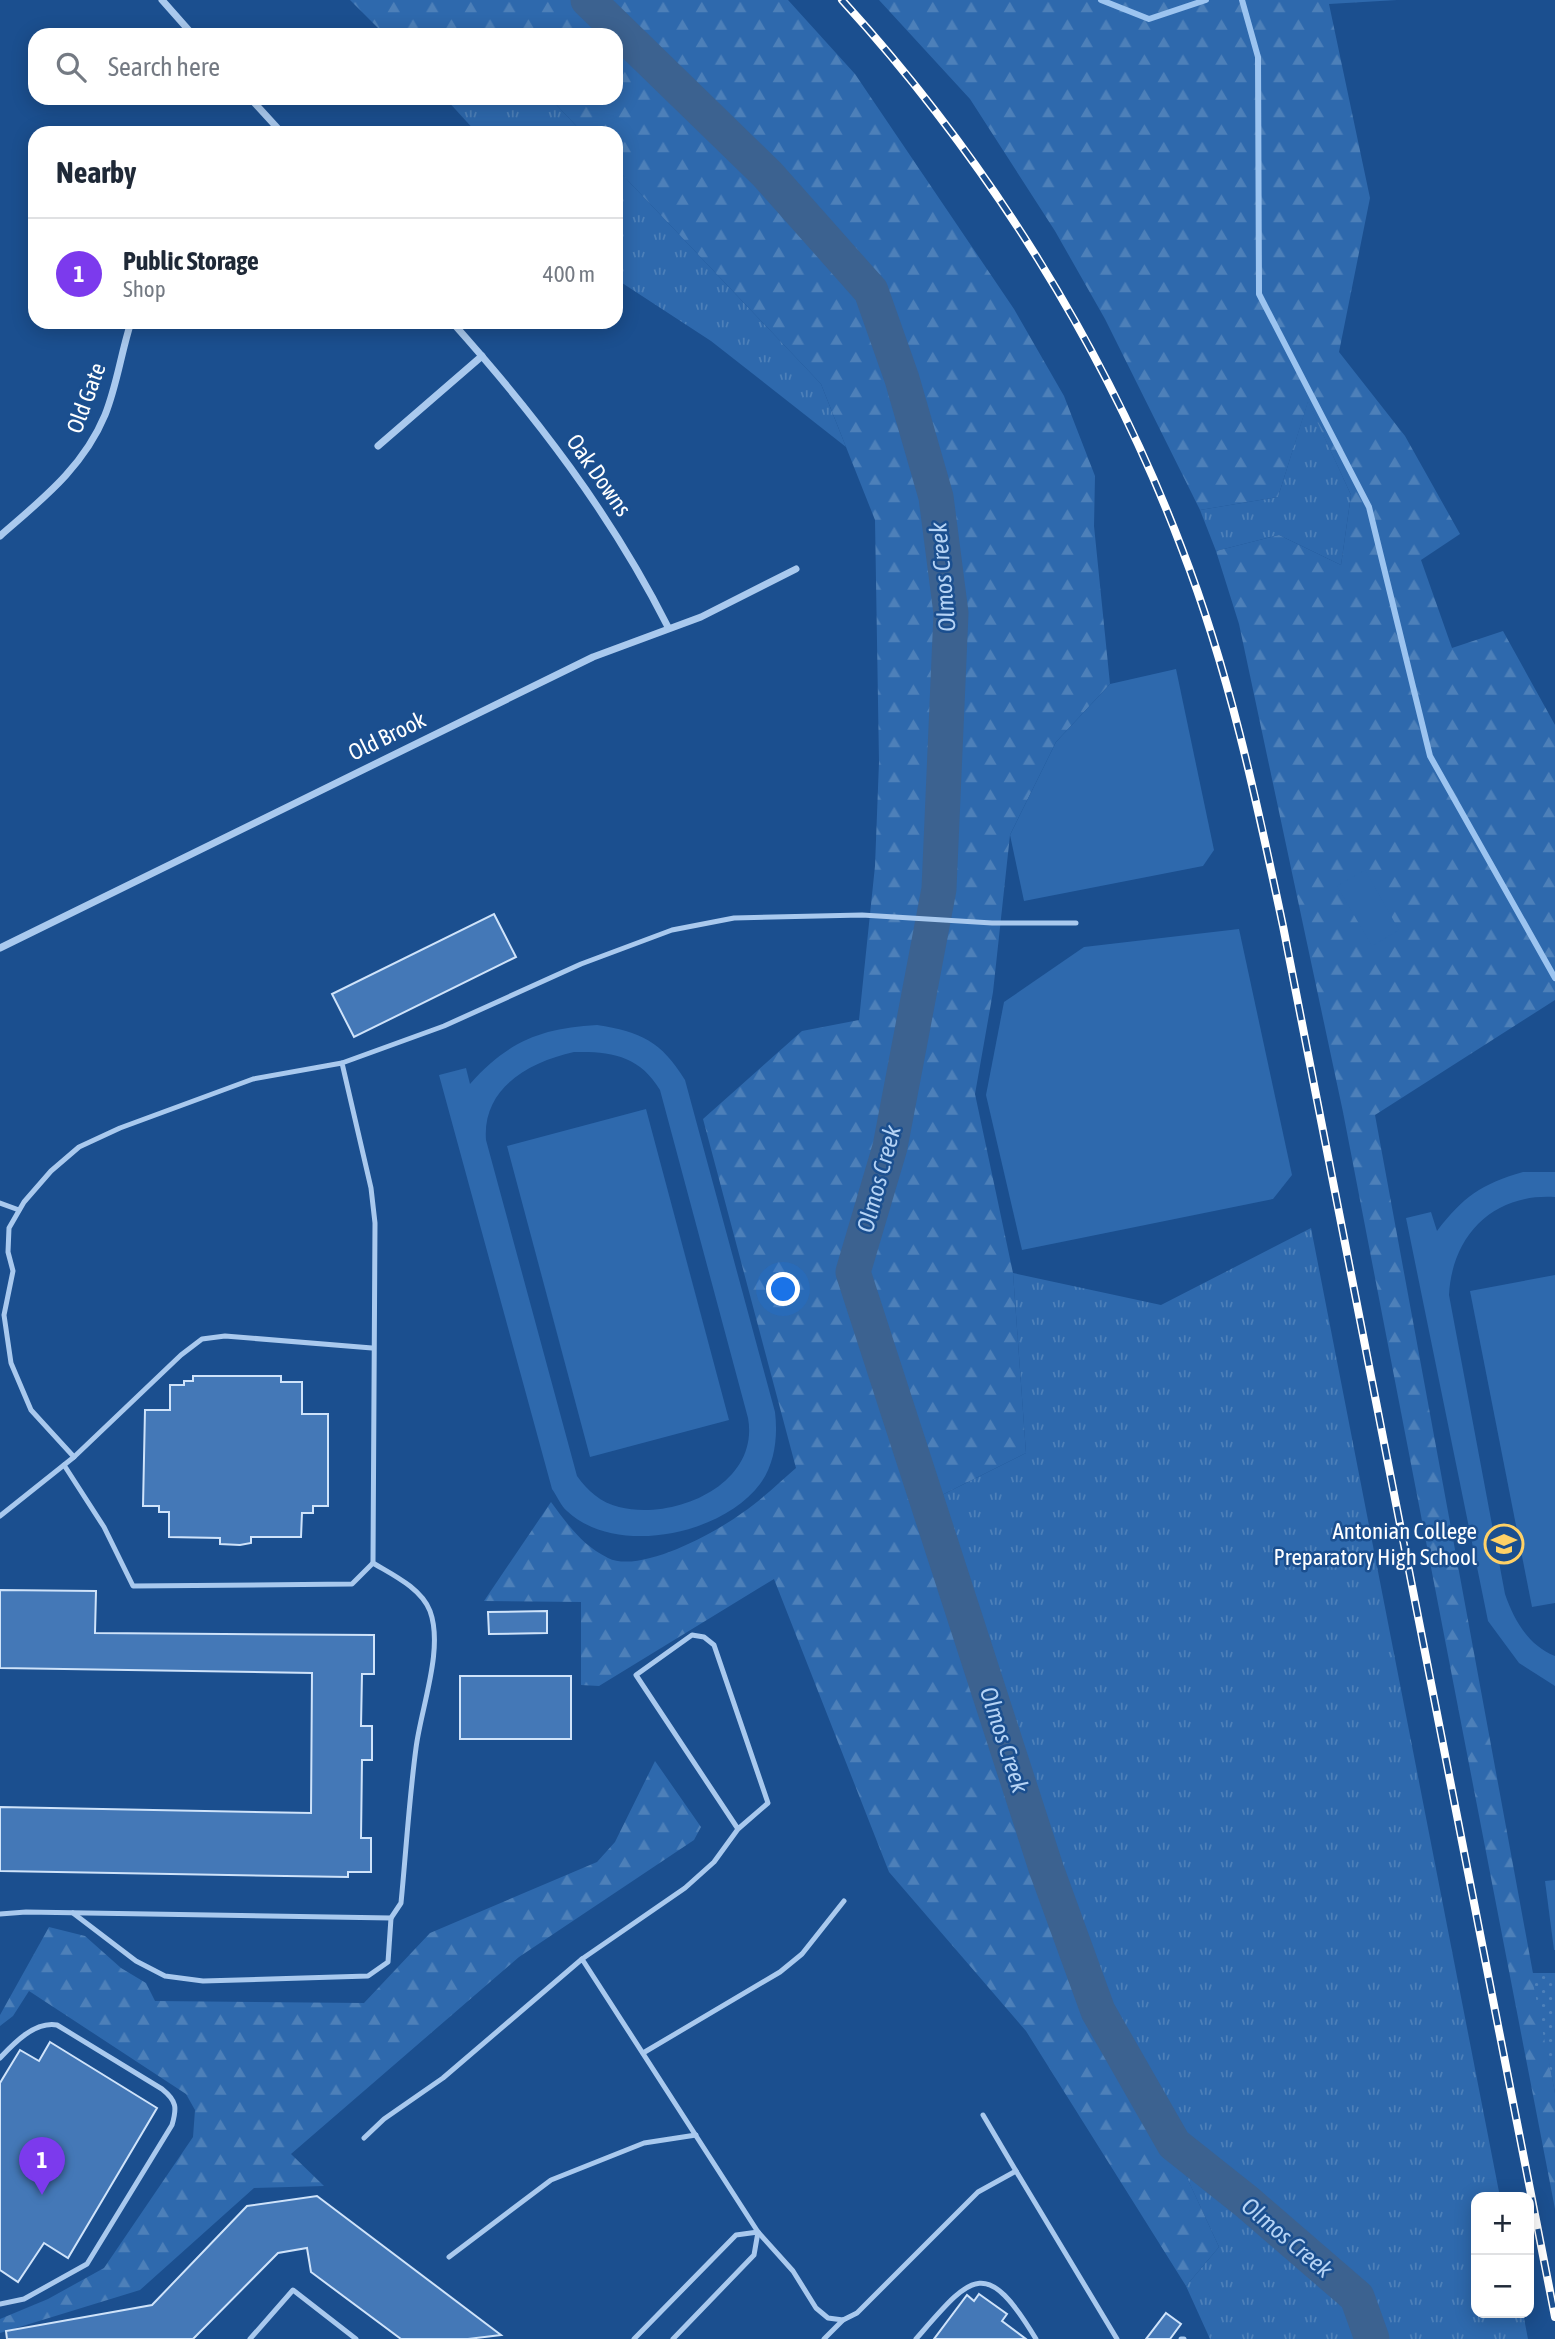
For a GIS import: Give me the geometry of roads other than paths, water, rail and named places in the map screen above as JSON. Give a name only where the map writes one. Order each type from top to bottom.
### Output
[{"type":"street","points":[[162,0],[187,28]]},
{"type":"street","points":[[256,105],[276,126]]},
{"type":"street","name":"Old Gate","points":[[0,536],[70,474],[84,455],[109,404],[129,329]]},
{"type":"street","name":"Oak Downs","points":[[458,329],[561,452],[603,512],[668,627]]},
{"type":"street","points":[[378,446],[482,356]]},
{"type":"street","name":"Old Brook","points":[[0,948],[581,663],[668,627],[701,617],[796,569]]},
{"type":"lane","points":[[75,1457],[31,1410],[11,1363],[4,1315],[13,1271],[8,1240],[9,1228],[19,1210],[51,1171],[79,1147],[253,1079],[342,1063],[444,1026],[581,964],[672,930],[734,918],[862,915],[992,923],[1076,923]]},
{"type":"lane","points":[[64,1465],[104,1527],[133,1586],[352,1584],[373,1563],[373,1211],[342,1063]]},
{"type":"lane","points":[[0,1203],[19,1210]]},
{"type":"lane","points":[[0,1516],[75,1457],[152,1382],[202,1339],[225,1336],[372,1348]]},
{"type":"lane","points":[[73,1913],[136,1961],[165,1976],[203,1981],[368,1976],[388,1962],[391,1918],[401,1903],[416,1747],[433,1652],[434,1626],[429,1608],[416,1592],[373,1563]]},
{"type":"lane","points":[[364,2138],[384,2119],[443,2078],[582,1959],[628,1924],[685,1888],[714,1863],[738,1829],[768,1803],[714,1645],[704,1637],[692,1636],[636,1675],[738,1829]]},
{"type":"lane","points":[[643,2053],[780,1972],[802,1954],[844,1901]]},
{"type":"lane","points":[[0,1914],[391,1918]]},
{"type":"lane","points":[[582,1959],[758,2232],[793,2272],[816,2308],[828,2318],[843,2320]]},
{"type":"lane","points":[[0,2058],[33,2030],[47,2023],[57,2025],[173,2097],[177,2109],[172,2125],[87,2264],[23,2299],[0,2304]]},
{"type":"lane","points":[[983,2115],[1117,2339]]},
{"type":"lane","points":[[449,2258],[551,2180],[644,2144],[696,2135]]},
{"type":"lane","points":[[824,2339],[843,2320],[857,2313],[978,2192],[1016,2171]]},
{"type":"lane","points":[[634,2339],[736,2235],[758,2232]]},
{"type":"lane","points":[[673,2339],[754,2255],[758,2232]]},
{"type":"lane","points":[[916,2339],[958,2291],[975,2282],[984,2282],[1002,2292],[1036,2339]]},
{"type":"lane","points":[[250,2339],[293,2290],[356,2339]]},
{"type":"waterway","name":"Olmos Creek","points":[[588,0],[617,28]]},
{"type":"waterway","points":[[1101,0],[1149,19],[1206,0]]},
{"type":"waterway","points":[[1242,0],[1258,57],[1259,294],[1369,507],[1430,756],[1555,978]]},
{"type":"waterway","name":"Olmos Creek","points":[[623,34],[767,174],[871,291],[902,379],[936,497],[951,613],[939,889],[890,1147],[853,1272],[1046,1868],[1098,2011],[1174,2144],[1247,2202],[1357,2297],[1372,2339]]},
{"type":"railway","points":[[842,0],[946,125],[1038,259],[1079,329],[1152,474],[1214,641],[1252,783],[1283,926],[1555,2317]]},
{"type":"place","name":"Antonian College Preparatory High School","points":[[1504,1544]]},
{"type":"place","name":"Public Storage","points":[[42,2195]]}]
